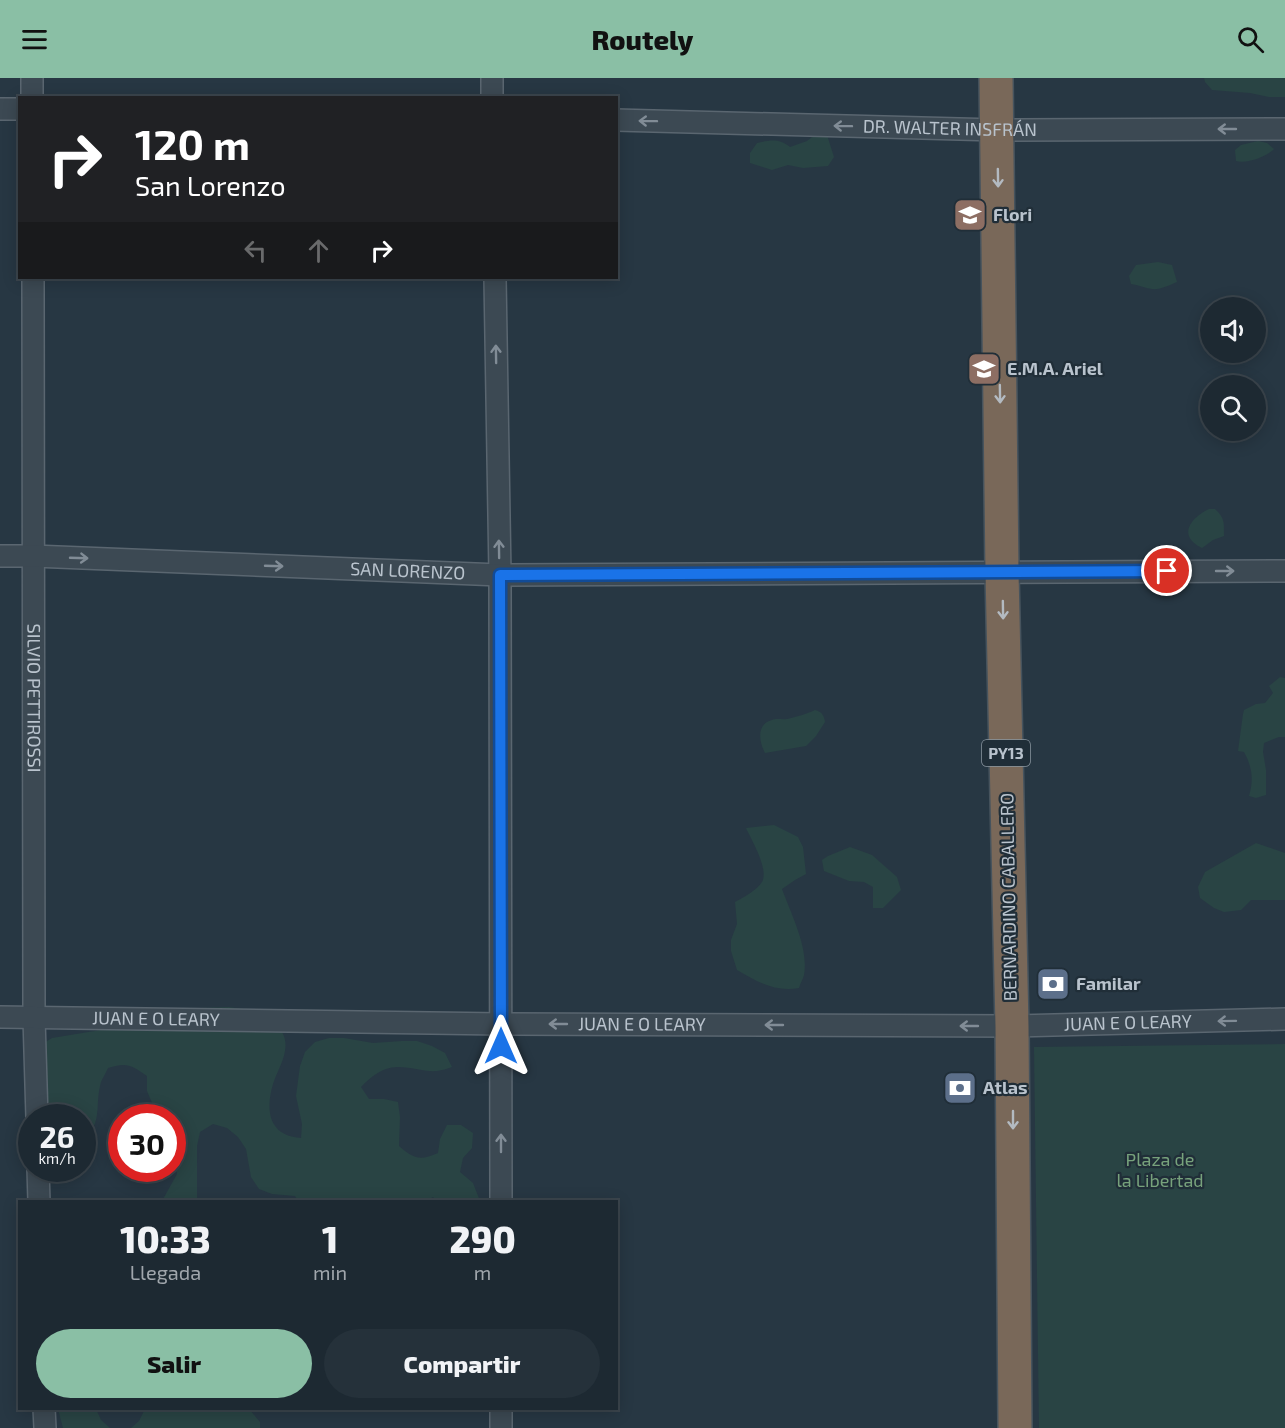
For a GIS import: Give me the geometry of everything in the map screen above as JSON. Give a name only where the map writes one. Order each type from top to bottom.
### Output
[{"type":"highway","name":"BERNARDINO CABALLERO","points":[[996,78],[1002,572],[1012,1026],[1015,1428]]},
{"type":"street","points":[[32,78],[32,96]]},
{"type":"street","points":[[492,78],[492,96]]},
{"type":"street","points":[[0,109],[18,109]]},
{"type":"street","name":"DR. WALTER INSFRÁN","points":[[618,120],[997,129],[1285,129]]},
{"type":"street","name":"SILVIO PETTIROSSI","points":[[33,279],[34,1018],[37,1104]]},
{"type":"street","points":[[495,279],[500,575],[501,1200]]},
{"type":"street","name":"SAN LORENZO","points":[[0,556],[500,575],[1285,571]]},
{"type":"street","name":"JUAN E O LEARY","points":[[0,1017],[501,1024],[1012,1026],[1285,1019]]},
{"type":"street","points":[[38,1182],[39,1200]]},
{"type":"street","points":[[44,1410],[45,1428]]},
{"type":"street","points":[[501,1410],[501,1428]]},
{"type":"green space","points":[[1204,78],[1285,78],[1285,97],[1212,90]]},
{"type":"green space","points":[[816,134],[827,135],[834,157],[828,166],[803,168],[788,165],[772,170],[750,163],[750,153],[757,143],[774,141],[782,142],[790,147],[807,141]]},
{"type":"green space","points":[[1258,141],[1267,143],[1274,149],[1256,159],[1245,162],[1236,161],[1235,150],[1241,145]]},
{"type":"green space","points":[[1158,262],[1172,265],[1177,282],[1155,289],[1131,284],[1129,276],[1136,265]]},
{"type":"green space","points":[[1209,509],[1215,509],[1222,518],[1224,536],[1202,548],[1190,538],[1189,527],[1196,517]]},
{"type":"green space","points":[[1280,677],[1285,678],[1285,737],[1264,743],[1266,795],[1256,798],[1249,796],[1252,779],[1249,763],[1244,752],[1238,751],[1243,714],[1244,710],[1256,704],[1265,703],[1273,693],[1269,686]]},
{"type":"green space","points":[[815,710],[822,714],[825,722],[806,746],[765,753],[760,734],[763,725],[774,719],[785,719]]},
{"type":"green space","points":[[774,825],[798,837],[803,847],[806,874],[782,889],[804,954],[804,975],[799,988],[782,989],[766,985],[737,970],[731,951],[731,940],[737,924],[735,902],[757,888],[764,876],[759,855],[746,828]]},
{"type":"green space","points":[[1256,843],[1285,853],[1285,900],[1251,900],[1241,910],[1224,912],[1200,898],[1198,887],[1205,872]]},
{"type":"green space","points":[[850,847],[872,855],[897,877],[901,890],[883,908],[873,908],[873,887],[864,882],[849,881],[824,871],[822,860]]},
{"type":"green space","points":[[229,1007],[258,1015],[280,1029],[286,1045],[273,1084],[270,1112],[276,1127],[282,1133],[301,1138],[302,1124],[296,1096],[300,1066],[305,1052],[315,1042],[329,1038],[373,1043],[417,1041],[445,1053],[452,1067],[432,1071],[404,1067],[388,1068],[373,1076],[361,1087],[369,1099],[398,1102],[399,1146],[413,1156],[422,1158],[438,1153],[440,1139],[447,1125],[461,1125],[473,1133],[472,1148],[463,1158],[460,1172],[473,1183],[480,1200],[436,1200],[433,1197],[428,1200],[298,1200],[295,1196],[272,1194],[259,1189],[251,1177],[246,1149],[238,1137],[227,1128],[213,1124],[200,1132],[197,1146],[197,1200],[163,1200],[173,1182],[186,1182],[186,1104],[152,1104],[147,1091],[147,1076],[137,1069],[120,1065],[108,1068],[101,1082],[96,1120],[96,1104],[46,1104],[39,1046],[52,1038],[113,1028],[155,1015],[200,1008]]},
{"type":"green space","name":"Plaza de la Libertad","points":[[1285,1044],[1285,1428],[1039,1428],[1034,1047]]},
{"type":"green space","points":[[58,1410],[96,1410],[101,1420],[110,1428],[63,1428]]},
{"type":"green space","points":[[144,1410],[250,1410],[260,1422],[260,1428],[131,1428],[139,1421]]},
{"type":"place","name":"Flori","points":[[970,215]]},
{"type":"place","name":"E.M.A. Ariel","points":[[984,369]]},
{"type":"place","name":"Familar","points":[[1053,984]]},
{"type":"place","name":"Atlas","points":[[960,1088]]},
{"type":"route","points":[[501,1046],[500,575],[1167,571]]}]
